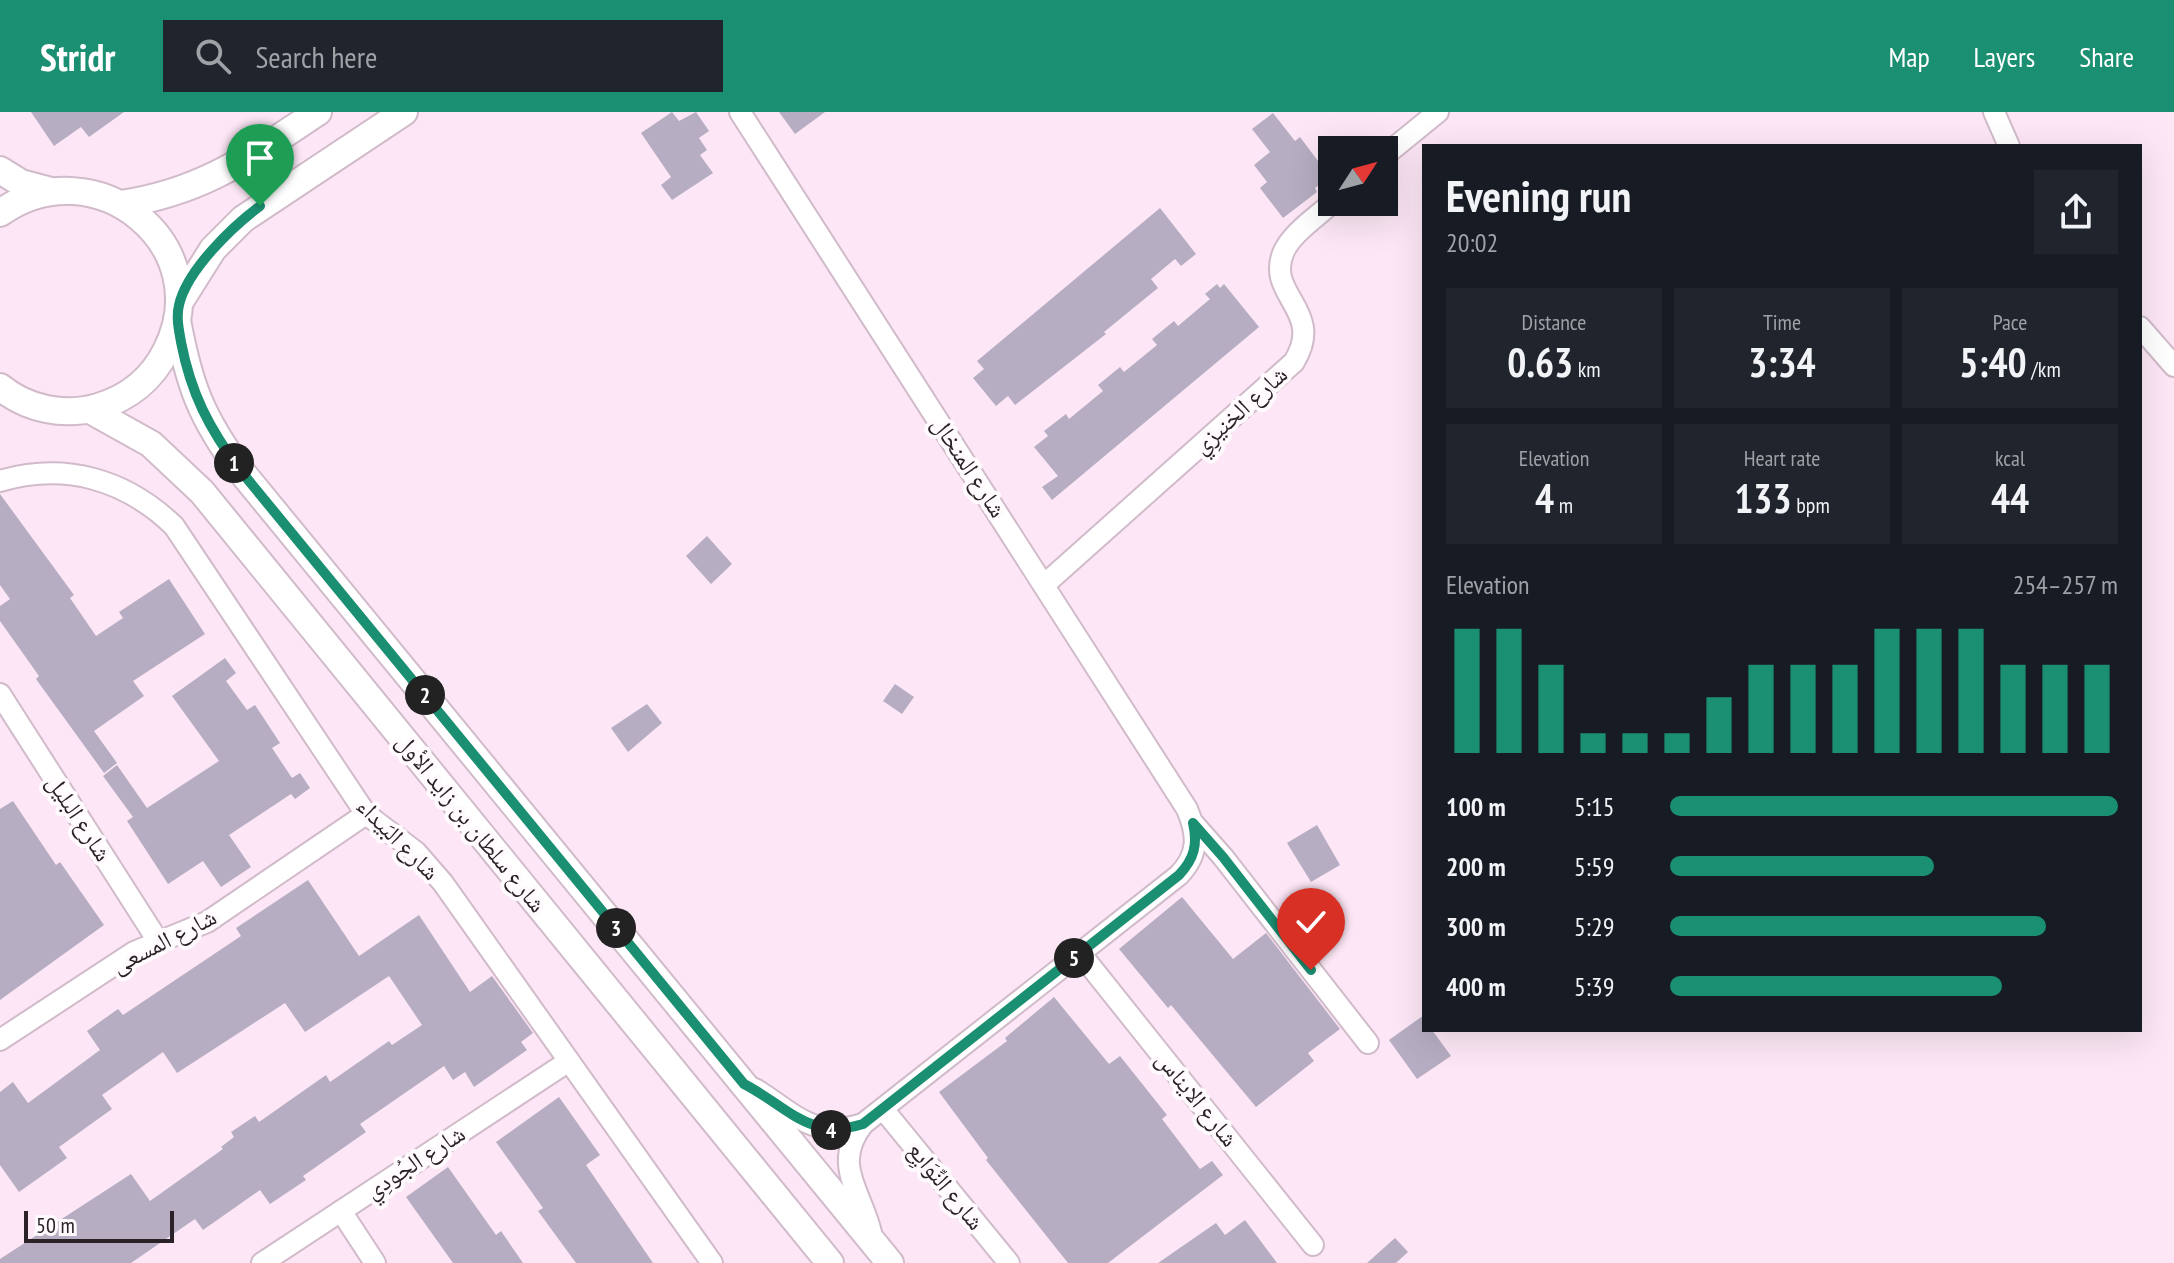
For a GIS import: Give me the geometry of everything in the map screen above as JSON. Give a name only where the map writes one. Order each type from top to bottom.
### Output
[{"type":"main road","points":[[0,170],[21,183],[51,191],[87,192],[121,204],[167,195],[210,180],[318,112]]},
{"type":"main road","points":[[0,387],[27,404],[47,410],[90,410],[130,393],[147,379],[161,361],[171,342],[178,312],[213,249],[243,219],[404,112]]},
{"type":"main road","points":[[0,213],[21,200],[51,191]]},
{"type":"main road","name":"شارع سلطان بن زايد الأول","points":[[121,204],[138,215],[164,246],[175,274],[186,368],[202,412],[240,470],[890,1263]]},
{"type":"main road","points":[[0,405],[27,404]]},
{"type":"main road","name":"شارع سلطان بن زايد الأول","points":[[90,410],[151,444],[202,492],[830,1263]]},
{"type":"street","name":"شارع المنخال","points":[[740,112],[1187,809],[1193,823],[1368,1043]]},
{"type":"street","points":[[1398,145],[1438,112]]},
{"type":"street","points":[[1994,112],[2008,144]]},
{"type":"street","name":"شارع الخنيزِي","points":[[1044,585],[1294,362],[1302,344],[1303,324],[1300,313],[1282,284],[1281,259],[1289,243],[1318,216]]},
{"type":"street","points":[[2142,329],[2174,366]]},
{"type":"street","name":"شارع البَيداء","points":[[0,481],[44,472],[85,475],[124,489],[159,511],[187,542],[366,814],[400,838],[430,867],[712,1263]]},
{"type":"street","name":"شارع البليل","points":[[0,694],[158,941]]},
{"type":"street","name":"شارع المسعى","points":[[0,1040],[124,959],[158,941],[207,922],[366,814]]},
{"type":"street","points":[[873,1242],[848,1165],[851,1143],[863,1124],[1185,869],[1195,850],[1193,823]]},
{"type":"street","name":"شارع الايناس","points":[[1080,953],[1313,1245]]},
{"type":"street","name":"شارع الجُودِي","points":[[262,1263],[569,1061]]},
{"type":"street","points":[[744,1084],[817,1128],[841,1130],[863,1124]]},
{"type":"street","name":"شارع النِّوَايِع","points":[[883,1109],[1009,1263]]},
{"type":"street","points":[[341,1211],[375,1263]]},
{"type":"building","points":[[31,112],[124,112],[89,137],[81,127],[54,146]]},
{"type":"building","points":[[672,112],[679,121],[696,112],[709,131],[699,138],[707,150],[700,155],[713,173],[672,200],[661,185],[671,177],[641,133]]},
{"type":"building","points":[[779,112],[825,112],[795,134]]},
{"type":"building","points":[[1273,113],[1295,141],[1300,137],[1318,161],[1317,192],[1283,218],[1260,188],[1267,182],[1254,165],[1270,152],[1252,129]]},
{"type":"building","points":[[1160,208],[1196,254],[1181,266],[1175,259],[1151,279],[1158,288],[1104,332],[1106,334],[1015,405],[1008,396],[996,406],[973,378],[984,369],[977,361]]},
{"type":"building","points":[[1217,284],[1220,288],[1224,284],[1259,327],[1052,500],[1042,487],[1058,476],[1034,447],[1048,436],[1044,431],[1066,414],[1069,419],[1103,391],[1098,385],[1120,367],[1124,372],[1157,345],[1152,339],[1174,321],[1178,326],[1210,299],[1205,294]]},
{"type":"building","points":[[0,494],[74,595],[70,598],[96,636],[123,618],[119,612],[169,579],[205,634],[133,681],[144,696],[94,731],[117,763],[104,773],[36,679],[39,676],[0,621],[0,606],[10,599],[0,585]]},
{"type":"building","points":[[707,536],[732,564],[711,584],[686,556]]},
{"type":"building","points":[[225,658],[236,673],[226,681],[247,710],[255,705],[280,743],[272,748],[292,778],[300,773],[310,788],[295,799],[291,794],[229,835],[251,867],[221,887],[203,861],[168,884],[127,821],[133,817],[103,776],[117,765],[147,808],[219,761],[172,696]]},
{"type":"building","points":[[895,684],[914,697],[902,714],[883,701]]},
{"type":"building","points":[[647,704],[662,723],[628,752],[611,728]]},
{"type":"building","points":[[13,801],[56,865],[60,862],[104,925],[0,1000],[0,809]]},
{"type":"building","points":[[1317,825],[1340,865],[1311,882],[1287,843]]},
{"type":"building","points":[[308,880],[359,956],[419,915],[470,992],[492,976],[533,1033],[521,1042],[527,1050],[474,1087],[465,1072],[453,1080],[444,1066],[360,1124],[366,1132],[303,1176],[306,1180],[270,1204],[260,1190],[203,1230],[195,1219],[131,1263],[0,1263],[0,1259],[131,1174],[150,1201],[223,1149],[221,1147],[234,1137],[231,1132],[255,1116],[259,1122],[326,1075],[330,1082],[389,1041],[392,1045],[422,1025],[389,976],[305,1032],[285,1003],[177,1073],[163,1052],[102,1095],[112,1109],[59,1147],[67,1158],[19,1192],[0,1165],[0,1092],[13,1082],[28,1103],[100,1050],[87,1031],[118,1009],[123,1015],[241,936],[236,928]]},
{"type":"building","points":[[1182,897],[1233,959],[1266,933],[1340,1029],[1308,1053],[1314,1061],[1256,1107],[1171,1005],[1168,1008],[1119,949]]},
{"type":"building","points":[[1054,997],[1109,1064],[1120,1056],[1167,1115],[1162,1119],[1200,1169],[1212,1161],[1223,1175],[1108,1263],[1068,1263],[986,1160],[988,1158],[939,1092],[1007,1041],[1005,1038]]},
{"type":"building","points":[[1422,1016],[1422,1032],[1433,1032],[1451,1056],[1417,1079],[1389,1040]]},
{"type":"building","points":[[559,1097],[600,1155],[586,1165],[653,1263],[576,1263],[538,1211],[543,1208],[496,1142]]},
{"type":"building","points":[[448,1167],[496,1235],[501,1231],[523,1263],[453,1263],[406,1197]]},
{"type":"building","points":[[1245,1220],[1277,1263],[1158,1263],[1216,1223],[1225,1235]]},
{"type":"building","points":[[1395,1238],[1408,1252],[1396,1263],[1367,1263]]},
{"type":"route","points":[[260,206],[213,249],[179,303],[177,320],[186,368],[213,433],[240,470],[744,1084],[817,1128],[841,1130],[863,1124],[1179,875],[1190,863],[1195,850],[1193,823],[1311,970]]}]
